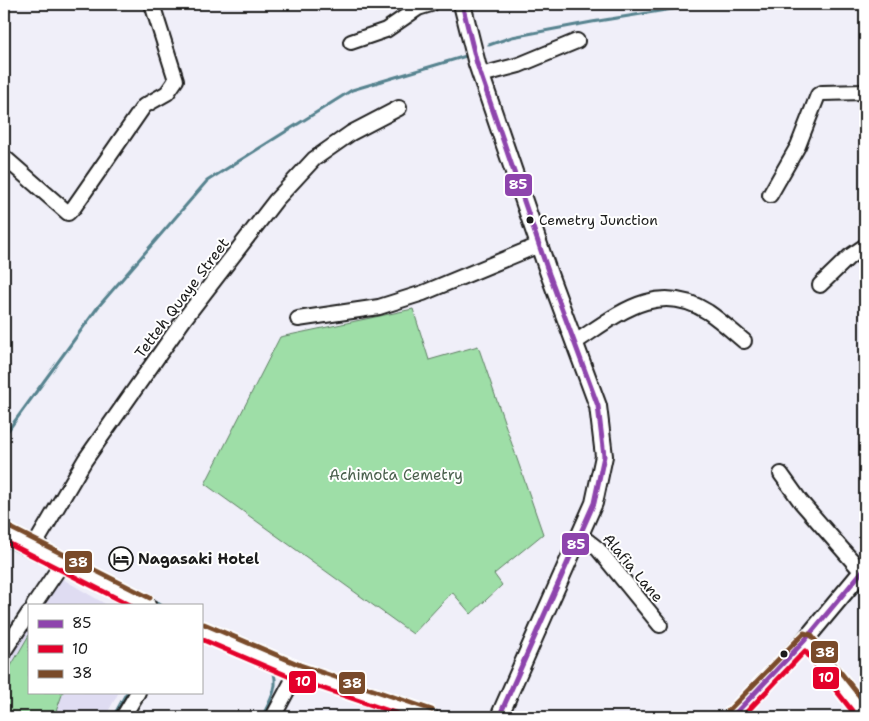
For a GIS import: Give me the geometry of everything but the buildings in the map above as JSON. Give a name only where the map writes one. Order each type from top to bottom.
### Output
[{"type":"street","points":[[4,158],[68,213],[80,200],[144,106],[167,93],[176,80],[152,4]]},
{"type":"street","points":[[351,42],[386,30],[418,8],[431,4]]},
{"type":"street","points":[[462,4],[481,75],[539,245],[598,406],[604,456],[594,503],[500,717]]},
{"type":"street","points":[[481,75],[519,65],[577,41]]},
{"type":"street","points":[[770,195],[798,146],[818,95],[822,93],[865,92]]},
{"type":"street","name":"Tetteh Quaye Street","points":[[33,548],[85,460],[141,380],[276,200],[314,160],[351,133],[399,108]]},
{"type":"street","points":[[298,319],[379,307],[423,292],[539,245]]},
{"type":"street","points":[[820,285],[849,257],[865,246]]},
{"type":"street","points":[[574,343],[637,303],[659,299],[686,302],[700,308],[744,341]]},
{"type":"street","points":[[732,717],[805,640],[864,570],[801,502],[781,474]]},
{"type":"street","points":[[4,534],[145,604]]},
{"type":"street","name":"Alafia Lane","points":[[580,535],[598,550],[660,625]]},
{"type":"street","points":[[35,604],[63,562]]},
{"type":"street","points":[[4,651],[28,615]]},
{"type":"street","points":[[202,631],[297,672],[430,717]]},
{"type":"street","points":[[805,640],[865,715]]},
{"type":"street","points":[[273,717],[297,672]]},
{"type":"street","points":[[123,717],[137,694]]},
{"type":"shaded area","points":[[61,578],[105,604],[44,604]]},
{"type":"shaded area","points":[[28,629],[28,694],[118,694],[105,717],[4,717],[4,665]]},
{"type":"green space","name":"Achimota Cemetry","points":[[413,309],[429,360],[478,346],[543,534],[494,574],[502,585],[471,614],[452,592],[413,634],[205,484],[280,337]]},
{"type":"green space","points":[[28,637],[28,694],[62,694],[54,717],[4,717],[4,678]]},
{"type":"waterway","points":[[489,45],[512,37],[703,4]]},
{"type":"waterway","points":[[4,436],[98,307],[207,181],[352,90],[466,56]]},
{"type":"waterway","points":[[4,545],[53,568]]},
{"type":"waterway","points":[[859,563],[865,555]]},
{"type":"waterway","points":[[61,572],[126,604]]},
{"type":"waterway","points":[[842,608],[865,582]]},
{"type":"waterway","points":[[152,601],[159,604]]},
{"type":"waterway","points":[[791,643],[802,631]]},
{"type":"waterway","points":[[228,651],[245,659]]},
{"type":"waterway","points":[[262,717],[275,687],[272,670]]},
{"type":"waterway","points":[[720,717],[751,685]]},
{"type":"waterway","points":[[113,717],[126,694]]},
{"type":"waterway","points":[[510,717],[511,707]]},
{"type":"waterway","points":[[488,717],[494,711]]},
{"type":"waterway","points":[[436,714],[447,717]]},
{"type":"transit line","name":"85","points":[[462,4],[477,64],[549,274],[598,406],[604,456],[594,503],[499,717]]},
{"type":"transit line","name":"38","points":[[7,526],[150,598]]},
{"type":"transit line","name":"10","points":[[4,541],[128,604]]},
{"type":"transit line","name":"85","points":[[732,717],[805,640],[865,568]]},
{"type":"transit line","name":"38","points":[[204,624],[300,665],[432,710]]},
{"type":"transit line","name":"38","points":[[727,712],[804,633],[811,635],[865,703]]},
{"type":"transit line","name":"10","points":[[202,639],[295,679],[407,717]]},
{"type":"transit line","name":"10","points":[[742,717],[805,651],[857,717]]},
{"type":"place","name":"Cemetry Junction","points":[[530,220]]},
{"type":"place","name":"Nagasaki Hotel","points":[[121,559]]}]
